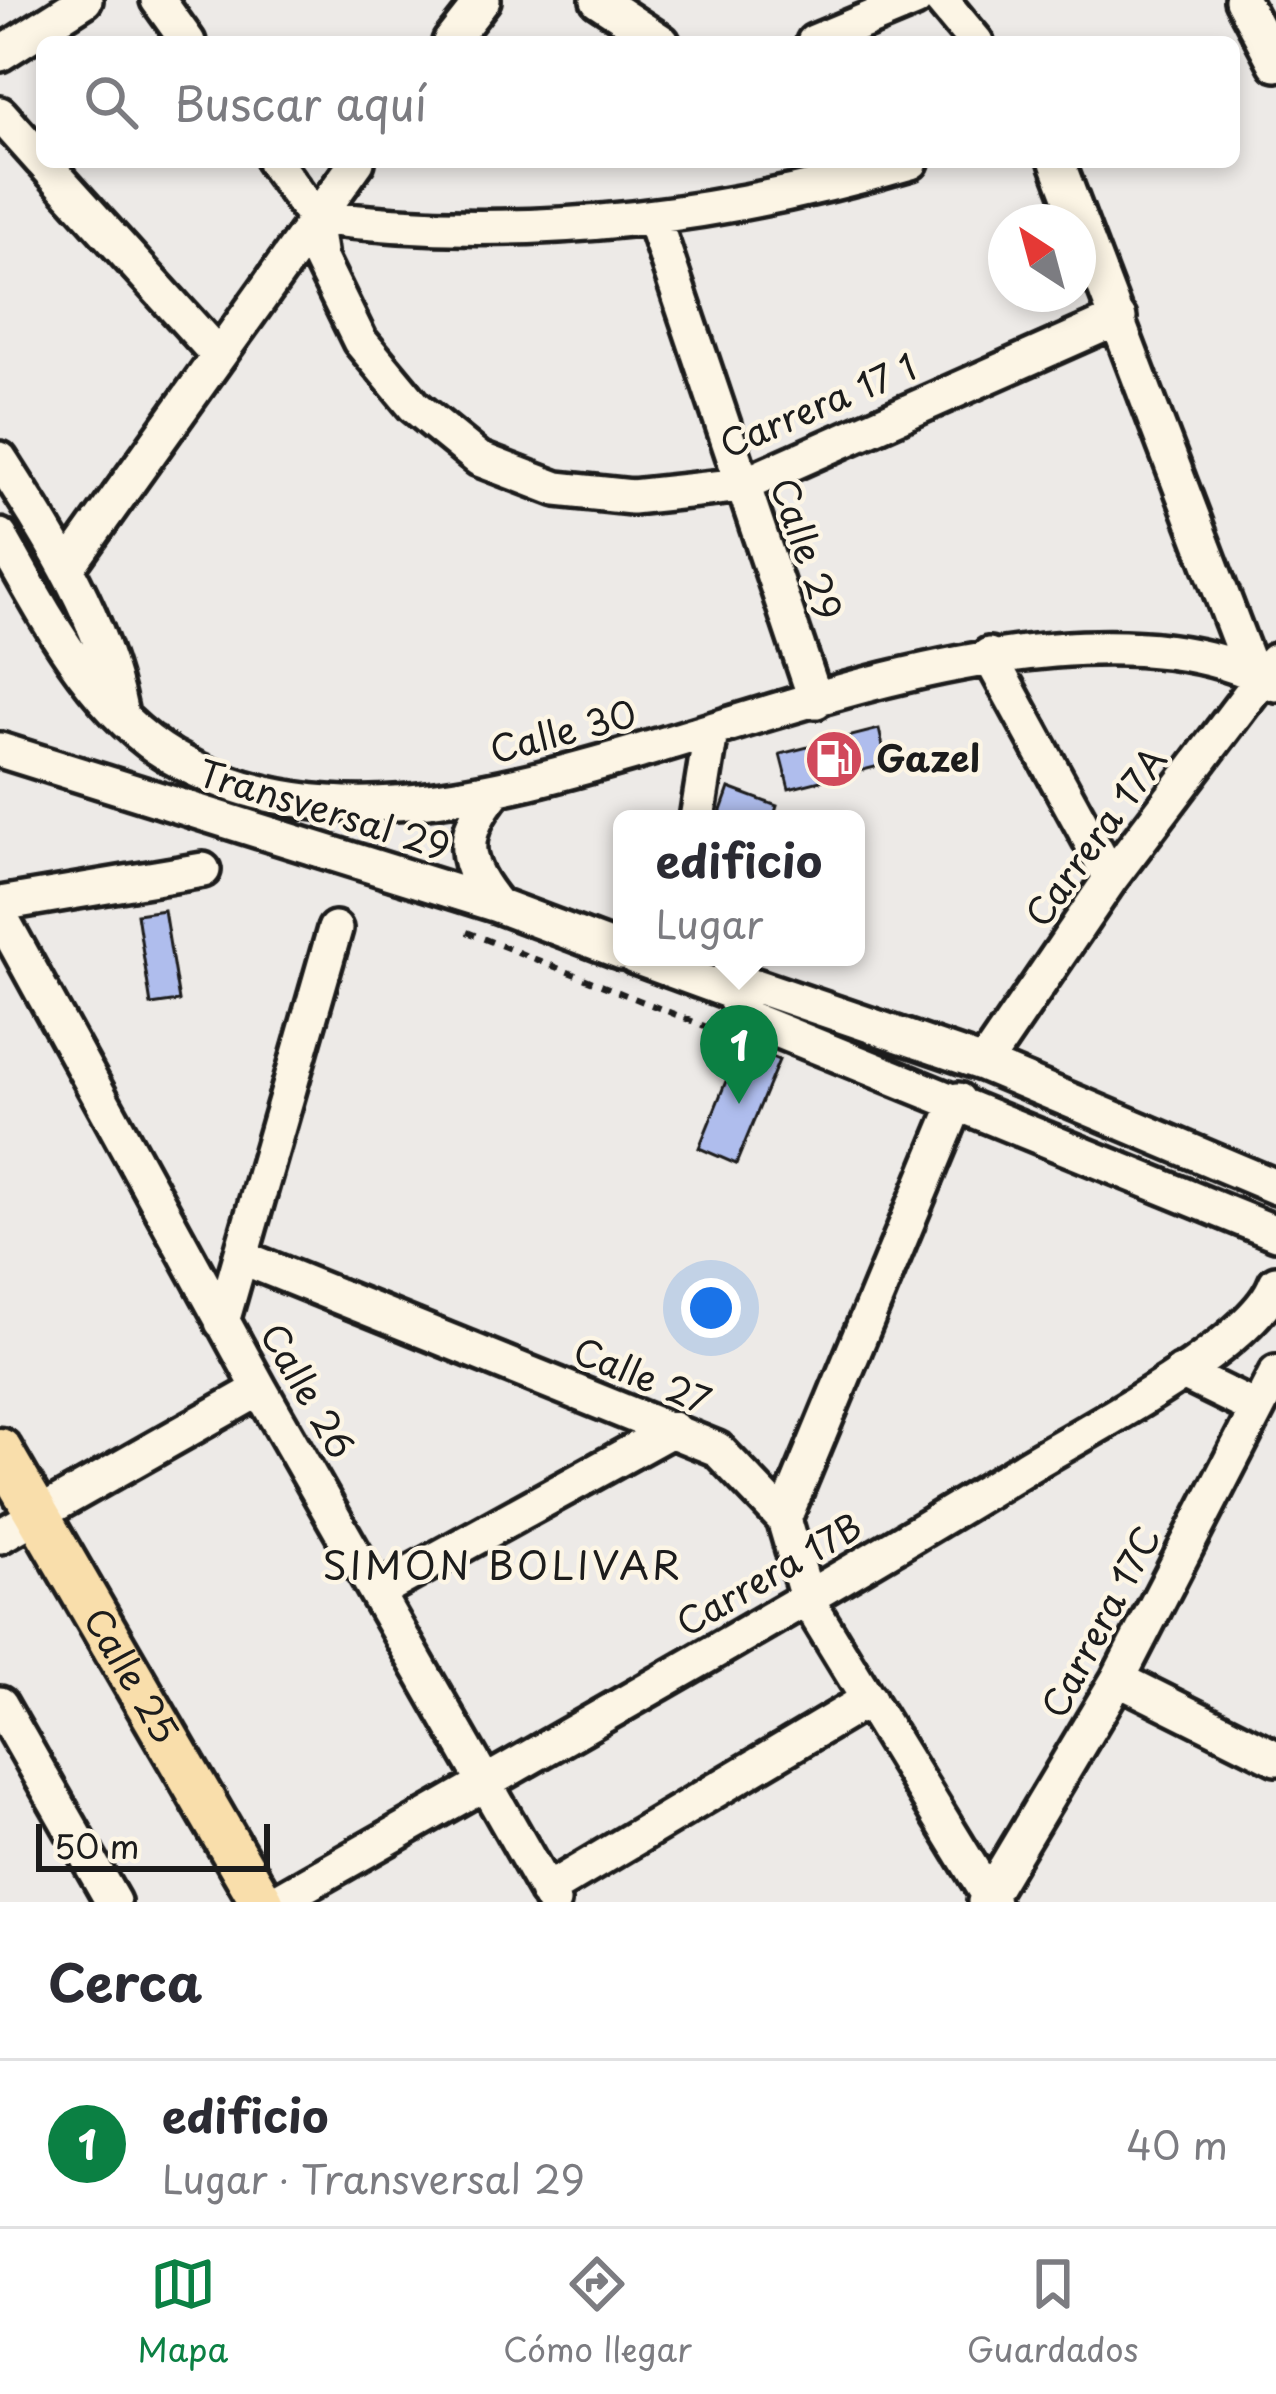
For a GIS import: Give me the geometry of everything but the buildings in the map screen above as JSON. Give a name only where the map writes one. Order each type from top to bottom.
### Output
[{"type":"main road","name":"Calle 25","points":[[0,1450],[18,1526],[262,1902]]},
{"type":"street","points":[[0,54],[85,0]]},
{"type":"street","points":[[158,0],[184,36]]},
{"type":"street","points":[[455,36],[483,0]]},
{"type":"street","points":[[598,0],[653,36]]},
{"type":"street","points":[[828,36],[915,0]]},
{"type":"street","points":[[941,0],[971,36]]},
{"type":"street","points":[[1242,0],[1276,64]]},
{"type":"street","points":[[0,114],[36,153]]},
{"type":"street","points":[[49,168],[216,352]]},
{"type":"street","points":[[278,168],[314,217],[414,230],[548,229],[653,218],[758,200],[887,168]]},
{"type":"street","points":[[68,567],[216,352],[352,168]]},
{"type":"street","points":[[1060,168],[1267,673]]},
{"type":"street","name":"Carrera 17 1","points":[[314,217],[320,259],[360,341],[414,406],[479,460],[557,490],[632,497],[743,485],[1119,317]]},
{"type":"street","name":"Calle 29","points":[[653,218],[816,701]]},
{"type":"street","points":[[0,460],[68,567],[106,655],[122,715]]},
{"type":"street","name":"Calle 30","points":[[0,536],[54,631],[122,715],[169,755],[232,785],[286,798],[364,805],[494,792],[989,655],[1088,647],[1153,649],[1214,658],[1267,673]]},
{"type":"street","points":[[989,655],[1111,878]]},
{"type":"street","name":"Carrera 17A","points":[[984,1064],[1111,878],[1267,673]]},
{"type":"street","points":[[699,810],[711,732]]},
{"type":"street","name":"Transversal 29","points":[[0,750],[497,905],[613,949]]},
{"type":"street","points":[[494,792],[474,817],[468,847],[474,878],[497,905]]},
{"type":"street","points":[[0,904],[203,870]]},
{"type":"street","name":"Calle 26","points":[[0,916],[222,1322],[549,1896]]},
{"type":"street","points":[[222,1322],[334,929]]},
{"type":"street","points":[[679,966],[731,992],[756,986],[984,1064],[1274,1196]]},
{"type":"street","points":[[730,966],[731,992],[745,1017],[1276,1233]]},
{"type":"street","points":[[784,1519],[958,1100]]},
{"type":"street","name":"Calle 27","points":[[242,1257],[717,1449],[784,1519],[808,1600],[989,1901]]},
{"type":"street","name":"Carrera 17B","points":[[276,1902],[808,1600],[1181,1372],[1260,1312],[1276,1283]]},
{"type":"street","points":[[1181,1372],[1257,1409]]},
{"type":"street","name":"Carrera 17C","points":[[989,1901],[1118,1679],[1276,1373]]},
{"type":"street","points":[[18,1526],[260,1389]]},
{"type":"street","points":[[377,1592],[673,1429]]},
{"type":"street","points":[[1118,1679],[1276,1758]]},
{"type":"street","points":[[549,1896],[869,1699]]},
{"type":"street","points":[[0,1704],[113,1902]]},
{"type":"place","name":"Gazel","points":[[834,759]]},
{"type":"place","name":"edificio","points":[[739,1104]]},
{"type":"district","name":"SIMON BOLIVAR","points":[[503,1566]]}]
